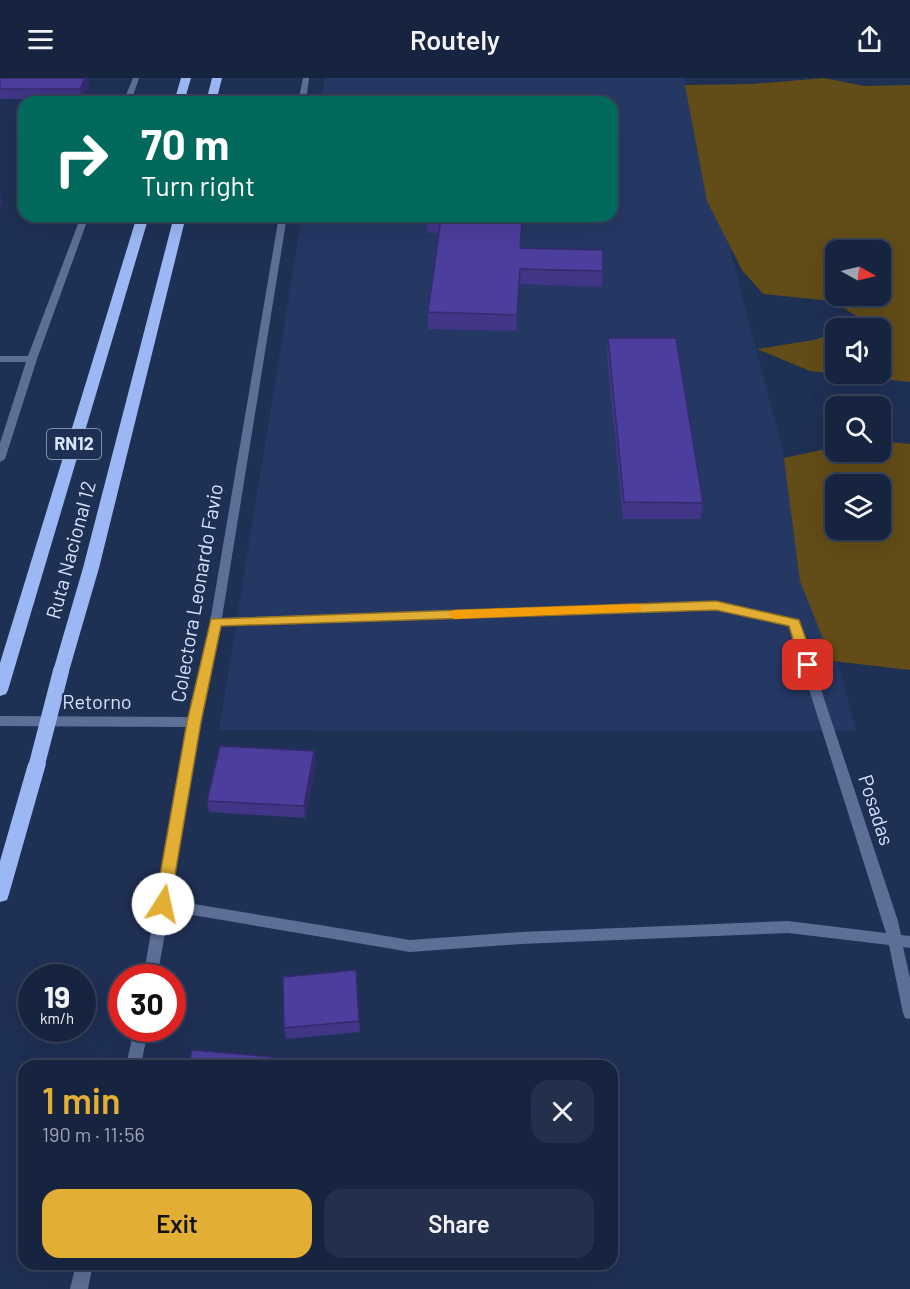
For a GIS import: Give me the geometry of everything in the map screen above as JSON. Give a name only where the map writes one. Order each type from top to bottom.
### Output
[{"type":"highway","points":[[180,96],[186,78]]},
{"type":"highway","points":[[213,96],[218,78]]},
{"type":"highway","name":"Ruta Nacional 12","points":[[0,690],[141,222]]},
{"type":"highway","name":"Ruta Nacional 12","points":[[0,894],[91,568],[178,222]]},
{"type":"street","points":[[129,96],[136,78]]},
{"type":"street","points":[[303,96],[306,78]]},
{"type":"street","points":[[0,459],[32,359],[83,222]]},
{"type":"street","name":"Colectora Leonardo Favio","points":[[152,964],[194,722],[216,622],[282,222]]},
{"type":"street","points":[[0,359],[32,359]]},
{"type":"street","name":"Posadas","points":[[216,622],[716,606],[794,623],[891,921],[910,1013]]},
{"type":"street","name":"Retorno","points":[[0,721],[194,722]]},
{"type":"street","points":[[163,904],[410,946],[521,938],[789,927],[910,942]]},
{"type":"street","points":[[135,1060],[139,1042]]},
{"type":"street","points":[[79,1289],[84,1270]]},
{"type":"shaded area","points":[[325,78],[685,78],[856,731],[219,730],[301,222],[618,222],[618,96],[322,96]]},
{"type":"shaded area","points":[[824,78],[864,86],[910,85],[910,382],[891,380],[891,318],[860,318],[840,306],[891,306],[891,240],[825,240],[825,300],[763,294],[742,270],[707,201],[685,85],[752,84]]},
{"type":"shaded area","points":[[825,336],[825,373],[810,371],[757,349]]},
{"type":"shaded area","points":[[891,442],[910,444],[910,670],[832,661],[800,581],[784,458],[825,449],[825,462],[891,462]]},
{"type":"building","points":[[0,78],[85,78],[80,89],[0,89]]},
{"type":"building","points":[[440,222],[522,222],[520,248],[603,250],[603,271],[520,269],[517,315],[428,312]]},
{"type":"building","points":[[608,338],[676,338],[703,503],[624,502]]},
{"type":"building","points":[[220,746],[314,751],[304,806],[207,801]]},
{"type":"building","points":[[356,970],[359,1021],[284,1028],[283,977]]},
{"type":"building","points":[[192,1050],[272,1057],[271,1060],[190,1060]]},
{"type":"slow traffic","points":[[454,614],[637,608]]},
{"type":"route","points":[[163,904],[194,722],[216,622],[716,606],[794,623],[808,665]]}]
